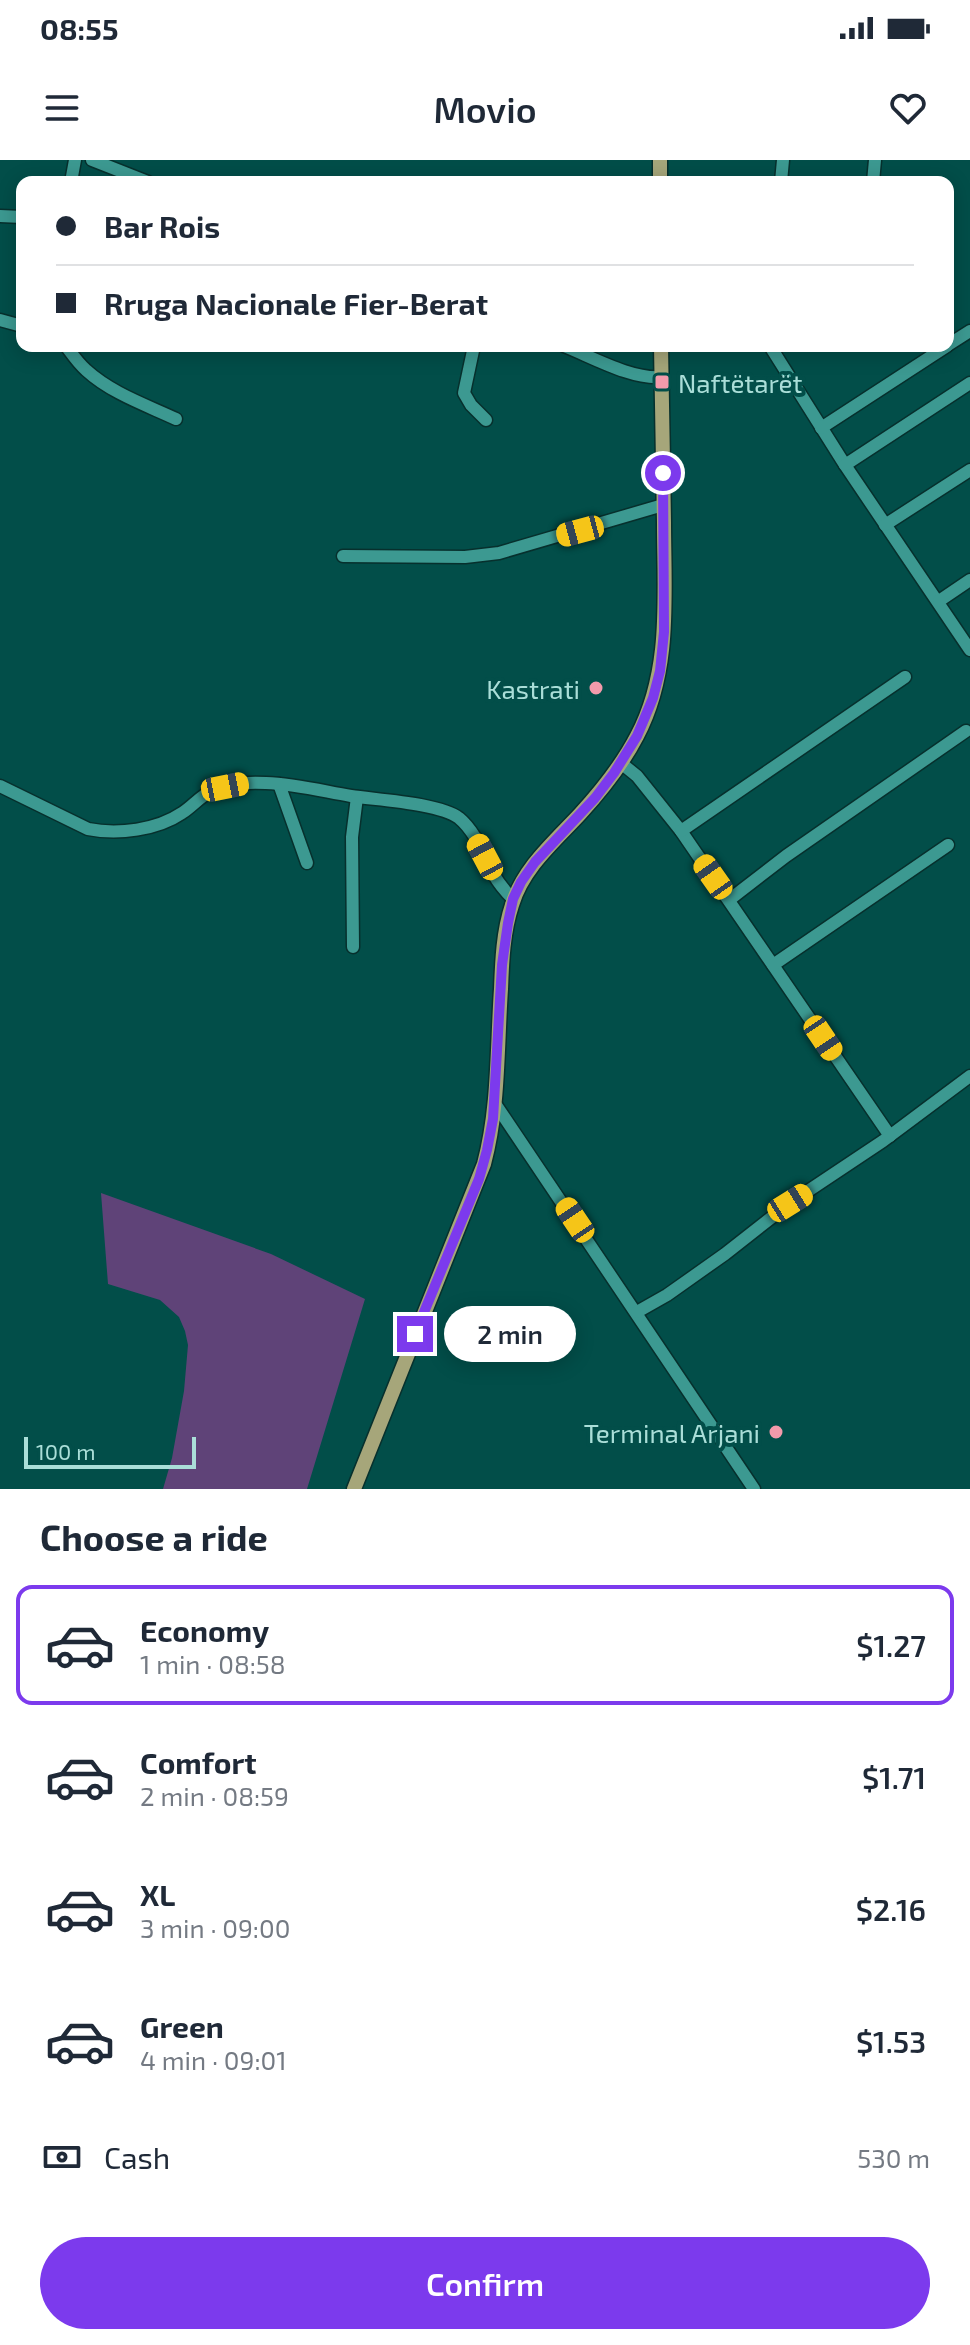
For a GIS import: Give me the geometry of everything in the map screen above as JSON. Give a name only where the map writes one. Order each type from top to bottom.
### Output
[{"type":"main road","points":[[354,1489],[479,1179],[487,1150],[494,1102],[502,965],[513,899],[535,862],[595,798],[621,763],[649,710],[660,671],[665,617],[661,352]]},
{"type":"street","points":[[92,160],[133,176]]},
{"type":"street","points":[[71,352],[96,378],[176,419]]},
{"type":"street","points":[[473,352],[464,393],[486,420]]},
{"type":"street","points":[[579,352],[634,374],[662,377]]},
{"type":"street","points":[[774,352],[845,465],[970,650]]},
{"type":"street","points":[[821,428],[938,352]]},
{"type":"street","points":[[845,465],[970,383]]},
{"type":"street","points":[[885,525],[970,470]]},
{"type":"street","points":[[343,556],[465,557],[499,553],[663,505]]},
{"type":"street","points":[[939,601],[970,580]]},
{"type":"street","points":[[681,831],[905,677]]},
{"type":"street","points":[[729,900],[786,856],[966,731]]},
{"type":"street","points":[[621,763],[637,776],[681,831],[890,1136]]},
{"type":"street","points":[[0,786],[88,829],[103,832],[163,823],[213,790],[244,783],[310,787],[428,808],[454,815],[466,826],[500,885],[513,899]]},
{"type":"street","points":[[279,784],[307,863]]},
{"type":"street","points":[[353,947],[352,837],[357,797]]},
{"type":"street","points":[[773,965],[948,845]]},
{"type":"street","points":[[637,1312],[725,1254],[790,1203],[890,1136],[970,1076]]},
{"type":"street","points":[[494,1102],[754,1489]]},
{"type":"shaded area","points":[[101,1193],[271,1254],[365,1299],[307,1489],[163,1489],[184,1391],[188,1345],[179,1317],[160,1300],[108,1284]]},
{"type":"place","name":"Naftëtarët","points":[[662,382]]},
{"type":"place","name":"Kastrati","points":[[596,688]]},
{"type":"place","name":"Terminal Arjani","points":[[776,1432]]},
{"type":"route","points":[[415,1334],[479,1179],[487,1150],[493,1119],[502,965],[513,899],[535,862],[605,786],[637,736],[653,698],[660,671],[665,617],[663,473]]}]
